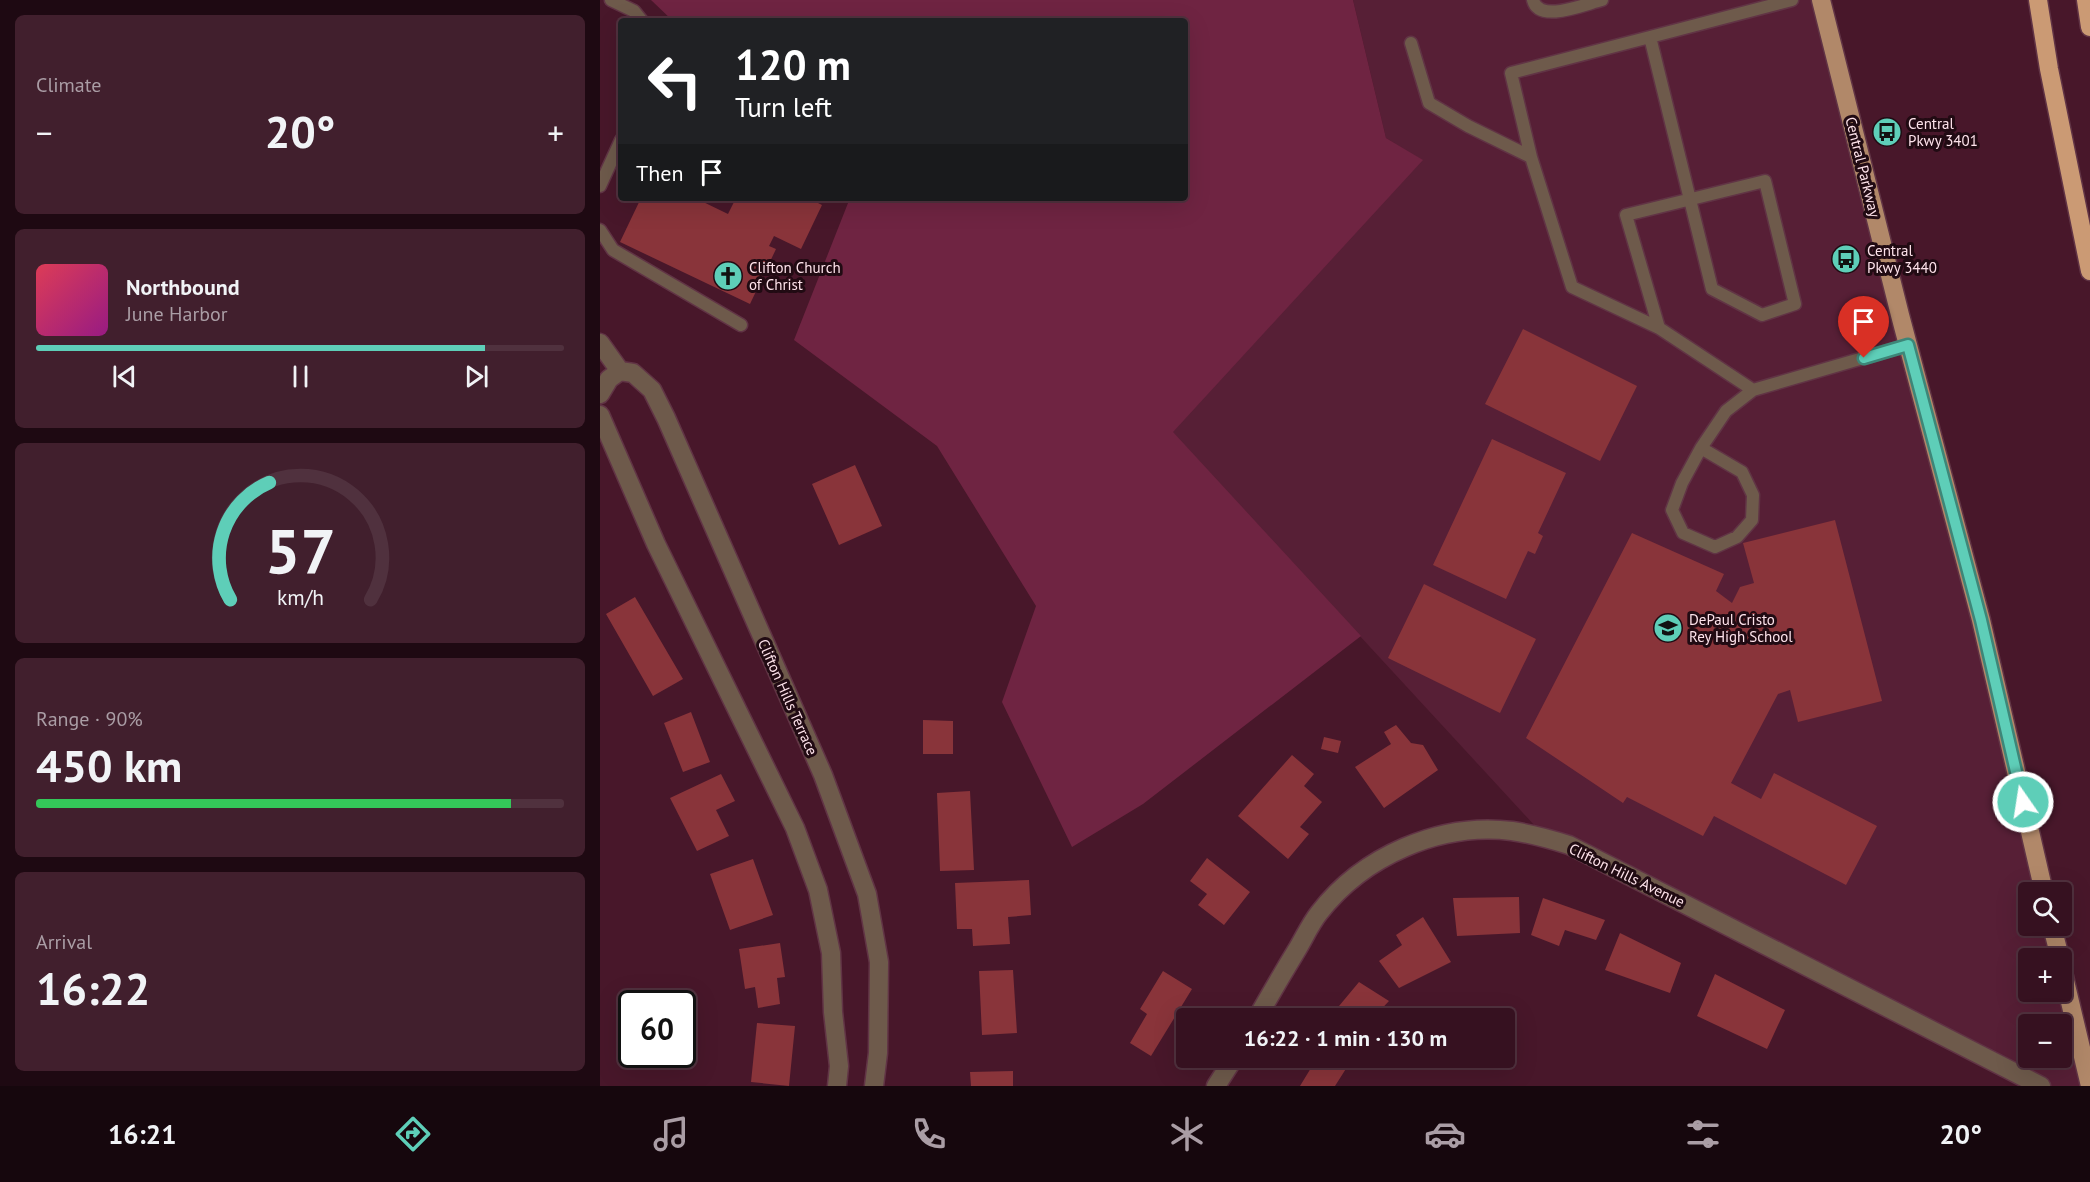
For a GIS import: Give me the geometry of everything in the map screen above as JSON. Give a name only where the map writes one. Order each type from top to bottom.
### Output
[{"type":"highway","points":[[2038,0],[2049,69],[2090,271]]},
{"type":"highway","points":[[2086,0],[2090,27]]},
{"type":"main road","name":"Central Parkway","points":[[1821,0],[1908,345],[1981,620],[2042,882]]},
{"type":"main road","points":[[2070,1002],[2090,1086]]},
{"type":"street","points":[[600,343],[620,371],[609,379],[600,394]]},
{"type":"street","name":"Clifton Hills Terrace","points":[[620,371],[633,372],[652,390],[666,418],[823,775],[867,894],[879,962],[878,1053],[874,1086]]},
{"type":"street","points":[[600,415],[666,564],[795,828],[818,890],[831,953],[833,1012],[839,1066],[837,1086]]},
{"type":"street","name":"Clifton Hills Avenue","points":[[1263,1008],[1318,914],[1342,887],[1371,865],[1403,848],[1438,836],[1474,830],[1510,831],[1546,838],[1569,846],[2041,1086]]},
{"type":"street","points":[[1216,1086],[1228,1068]]},
{"type":"lane","points":[[611,0],[634,11],[640,18]]},
{"type":"lane","points":[[1533,0],[1534,6],[1542,12],[1551,13],[1602,0]]},
{"type":"lane","points":[[1753,390],[1659,328],[1572,287],[1531,157],[1511,74],[1792,0]]},
{"type":"lane","points":[[1650,37],[1690,199],[1712,288],[1762,315],[1795,304],[1765,181],[1690,199],[1626,215],[1659,328]]},
{"type":"lane","points":[[1411,43],[1429,103],[1468,126],[1531,157]]},
{"type":"lane","points":[[600,186],[605,160],[618,144]]},
{"type":"lane","points":[[600,231],[613,250],[741,325]]},
{"type":"lane","points":[[1701,448],[1742,472],[1753,495],[1752,520],[1737,537],[1715,546],[1683,533],[1672,510],[1682,483],[1701,448],[1726,411],[1753,390],[1908,345]]},
{"type":"shaded area","points":[[651,0],[1353,0],[1386,138],[1423,160],[1173,432],[1361,636],[1143,804],[1072,847],[1002,702],[1036,606],[937,446],[794,340],[849,201],[1188,201],[1188,18],[670,18]]},
{"type":"shaded area","name":"DePaul Cristo Rey High School","points":[[1353,0],[1821,0],[2042,882],[2018,882],[2018,936],[2054,936],[2058,948],[2018,948],[2018,1002],[2064,1002],[2068,1014],[2018,1014],[2018,1068],[2072,1068],[2072,1028],[2090,1086],[2041,1086],[1546,838],[1172,432],[1422,160],[1386,138]]},
{"type":"building","name":"Clifton Church of Christ","points":[[640,201],[701,201],[728,214],[734,201],[814,201],[822,205],[801,249],[774,236],[769,246],[776,249],[750,304],[620,242]]},
{"type":"building","points":[[1523,329],[1637,386],[1600,461],[1485,404]]},
{"type":"building","points":[[1492,439],[1566,473],[1538,533],[1543,536],[1535,554],[1528,551],[1506,599],[1433,565]]},
{"type":"building","points":[[855,465],[882,526],[839,545],[812,484]]},
{"type":"building","points":[[1835,520],[1882,701],[1798,722],[1790,690],[1778,694],[1731,783],[1761,799],[1774,773],[1877,826],[1846,885],[1714,816],[1703,836],[1627,797],[1623,803],[1526,738],[1632,533],[1724,574],[1716,591],[1732,603],[1740,587],[1754,583],[1743,543]]},
{"type":"building","points":[[1424,584],[1536,639],[1500,713],[1388,658]]},
{"type":"building","points":[[635,597],[683,679],[653,696],[606,614]]},
{"type":"building","points":[[691,712],[710,762],[683,772],[664,723]]},
{"type":"building","points":[[923,720],[953,721],[953,754],[923,754]]},
{"type":"building","points":[[1396,725],[1411,743],[1423,745],[1438,770],[1384,808],[1355,767],[1391,744],[1384,732]]},
{"type":"building","points":[[1324,737],[1341,741],[1338,753],[1321,749]]},
{"type":"building","points":[[1292,755],[1314,774],[1304,786],[1322,802],[1300,827],[1309,834],[1288,859],[1238,816]]},
{"type":"building","points":[[721,774],[735,801],[716,810],[729,836],[697,851],[670,798]]},
{"type":"building","points":[[970,791],[974,870],[940,871],[937,793]]},
{"type":"building","points":[[1207,858],[1250,892],[1224,925],[1198,905],[1207,894],[1190,881]]},
{"type":"building","points":[[753,859],[773,915],[730,930],[710,874]]},
{"type":"building","points":[[1029,880],[1031,915],[1008,917],[1010,944],[973,946],[972,929],[957,929],[955,883]]},
{"type":"building","points":[[1519,897],[1520,933],[1457,936],[1453,898]]},
{"type":"building","points":[[1543,898],[1605,920],[1596,940],[1565,930],[1559,946],[1531,935]]},
{"type":"building","points":[[1423,917],[1451,962],[1399,988],[1379,961],[1402,945],[1396,935]]},
{"type":"building","points":[[1620,933],[1681,963],[1670,993],[1605,970]]},
{"type":"building","points":[[780,943],[785,977],[777,978],[780,1004],[758,1008],[755,987],[745,989],[739,949]]},
{"type":"building","points":[[1013,970],[1017,1033],[982,1035],[979,971]]},
{"type":"building","points":[[1163,971],[1192,989],[1180,1008],[1176,1008],[1176,1015],[1151,1056],[1130,1043],[1147,1014],[1140,1009]]},
{"type":"building","points":[[1715,974],[1785,1010],[1767,1049],[1697,1016]]},
{"type":"building","points":[[1359,982],[1389,1001],[1382,1008],[1337,1008]]},
{"type":"building","points":[[757,1023],[795,1026],[789,1086],[751,1082]]},
{"type":"building","points":[[1311,1068],[1346,1068],[1335,1086],[1300,1086]]},
{"type":"building","points":[[1013,1071],[1013,1086],[971,1086],[970,1072]]},
{"type":"place","name":"Central Pkwy 3401","points":[[1887,132]]},
{"type":"place","name":"Central Pkwy 3440","points":[[1846,259]]},
{"type":"place","name":"Clifton Church of Christ","points":[[728,276]]},
{"type":"place","name":"DePaul Cristo Rey High School","points":[[1668,628]]},
{"type":"route","points":[[1864,358],[1908,345],[1981,620],[2023,802]]}]
